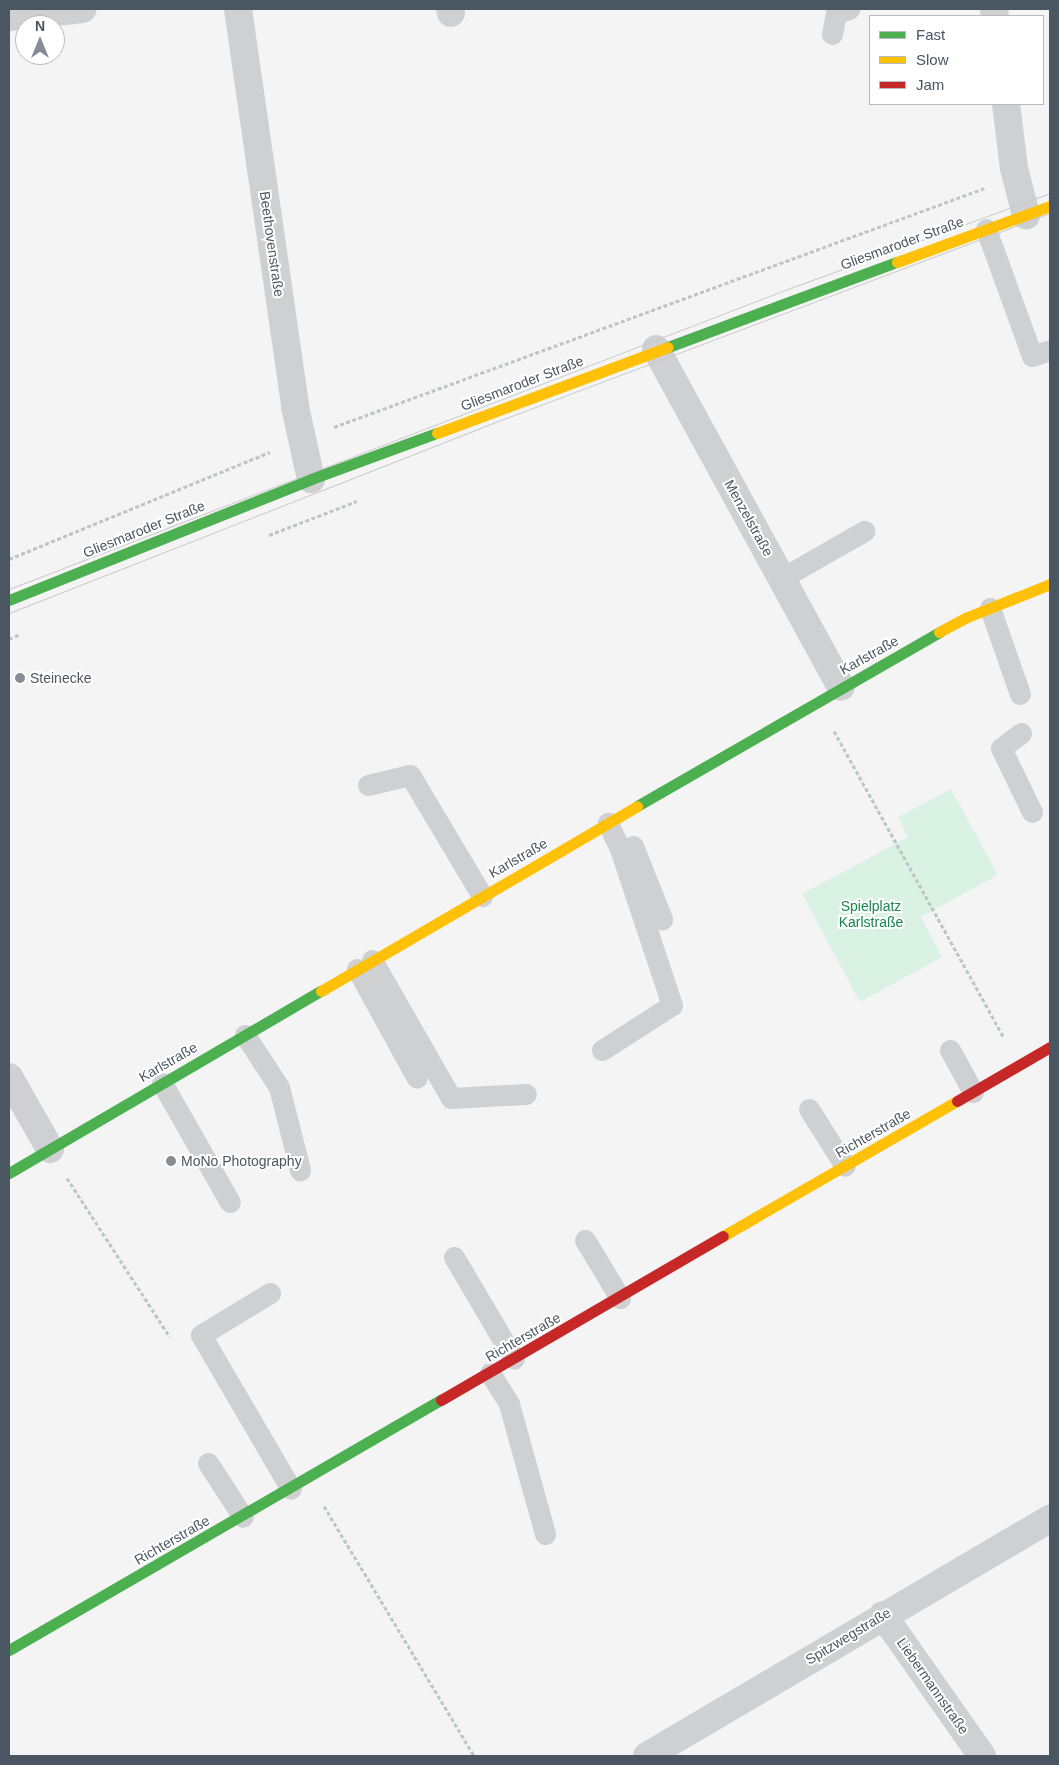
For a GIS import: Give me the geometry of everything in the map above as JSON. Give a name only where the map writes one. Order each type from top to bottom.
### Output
[{"type":"street","points":[[9,17],[83,9]]},
{"type":"street","name":"Beethovenstraße","points":[[238,9],[295,407],[311,479]]},
{"type":"street","points":[[1006,105],[1016,176],[1038,210]]},
{"type":"street","name":"Gliesmaroder Straße","points":[[9,600],[311,479],[656,349],[1038,210]]},
{"type":"street","name":"Menzelstraße","points":[[656,349],[842,687]]},
{"type":"street","name":"Karlstraße","points":[[9,1173],[842,687],[990,608],[1050,584]]},
{"type":"street","name":"Richterstraße","points":[[9,1650],[300,1484],[1050,1047]]},
{"type":"street","points":[[9,1077],[50,1149]]},
{"type":"street","name":"Spitzwegstraße","points":[[647,1756],[883,1615],[1050,1519]]},
{"type":"street","name":"Liebermannstraße","points":[[883,1615],[982,1756]]},
{"type":"lane","points":[[832,34],[836,13],[849,9]]},
{"type":"lane","points":[[986,229],[1032,356],[1050,350]]},
{"type":"lane","points":[[782,578],[864,531]]},
{"type":"lane","points":[[990,608],[1020,694]]},
{"type":"lane","points":[[1021,733],[1001,748],[1032,812]]},
{"type":"lane","points":[[368,785],[410,775],[482,896]]},
{"type":"lane","points":[[614,819],[662,919]]},
{"type":"lane","points":[[602,1050],[672,1005],[620,849],[614,819]]},
{"type":"lane","points":[[365,965],[417,1078]]},
{"type":"lane","points":[[365,965],[451,1098],[526,1094]]},
{"type":"lane","points":[[245,1035],[279,1087],[300,1170]]},
{"type":"lane","points":[[950,1050],[973,1092]]},
{"type":"lane","points":[[162,1083],[230,1202]]},
{"type":"lane","points":[[809,1109],[845,1166]]},
{"type":"lane","points":[[585,1240],[620,1298]]},
{"type":"lane","points":[[454,1257],[514,1360]]},
{"type":"lane","points":[[270,1293],[201,1335],[300,1484]]},
{"type":"lane","points":[[490,1373],[509,1404],[545,1534]]},
{"type":"lane","points":[[208,1463],[243,1517]]},
{"type":"path","points":[[651,310],[1016,176]]},
{"type":"path","points":[[842,687],[831,725],[1019,1065]]},
{"type":"path","points":[[50,1149],[173,1342]]},
{"type":"path","points":[[300,1484],[474,1756]]},
{"type":"green space","name":"Spielplatz Karlstraße","points":[[951,789],[998,875],[921,917],[942,957],[860,1002],[802,894],[908,837],[898,817]]},
{"type":"tram line","points":[[9,589],[785,290],[1050,193]]},
{"type":"tram line","points":[[9,613],[493,423],[1050,213]]},
{"type":"traffic: fast","points":[[668,347],[897,262]]},
{"type":"traffic: fast","points":[[9,600],[311,479],[437,433]]},
{"type":"traffic: fast","points":[[637,806],[939,632]]},
{"type":"traffic: fast","points":[[9,1173],[321,991]]},
{"type":"traffic: fast","points":[[9,1650],[441,1400]]},
{"type":"traffic: slow","points":[[897,262],[1050,206]]},
{"type":"traffic: slow","points":[[437,433],[668,347]]},
{"type":"traffic: slow","points":[[939,632],[965,618],[1050,584]]},
{"type":"traffic: slow","points":[[321,991],[637,806]]},
{"type":"traffic: slow","points":[[723,1236],[957,1101]]},
{"type":"traffic: jam","points":[[957,1101],[1050,1047]]},
{"type":"traffic: jam","points":[[441,1400],[723,1236]]},
{"type":"place","name":"Steinecke","points":[[20,678]]},
{"type":"place","name":"MoNo Photography","points":[[171,1161]]}]
